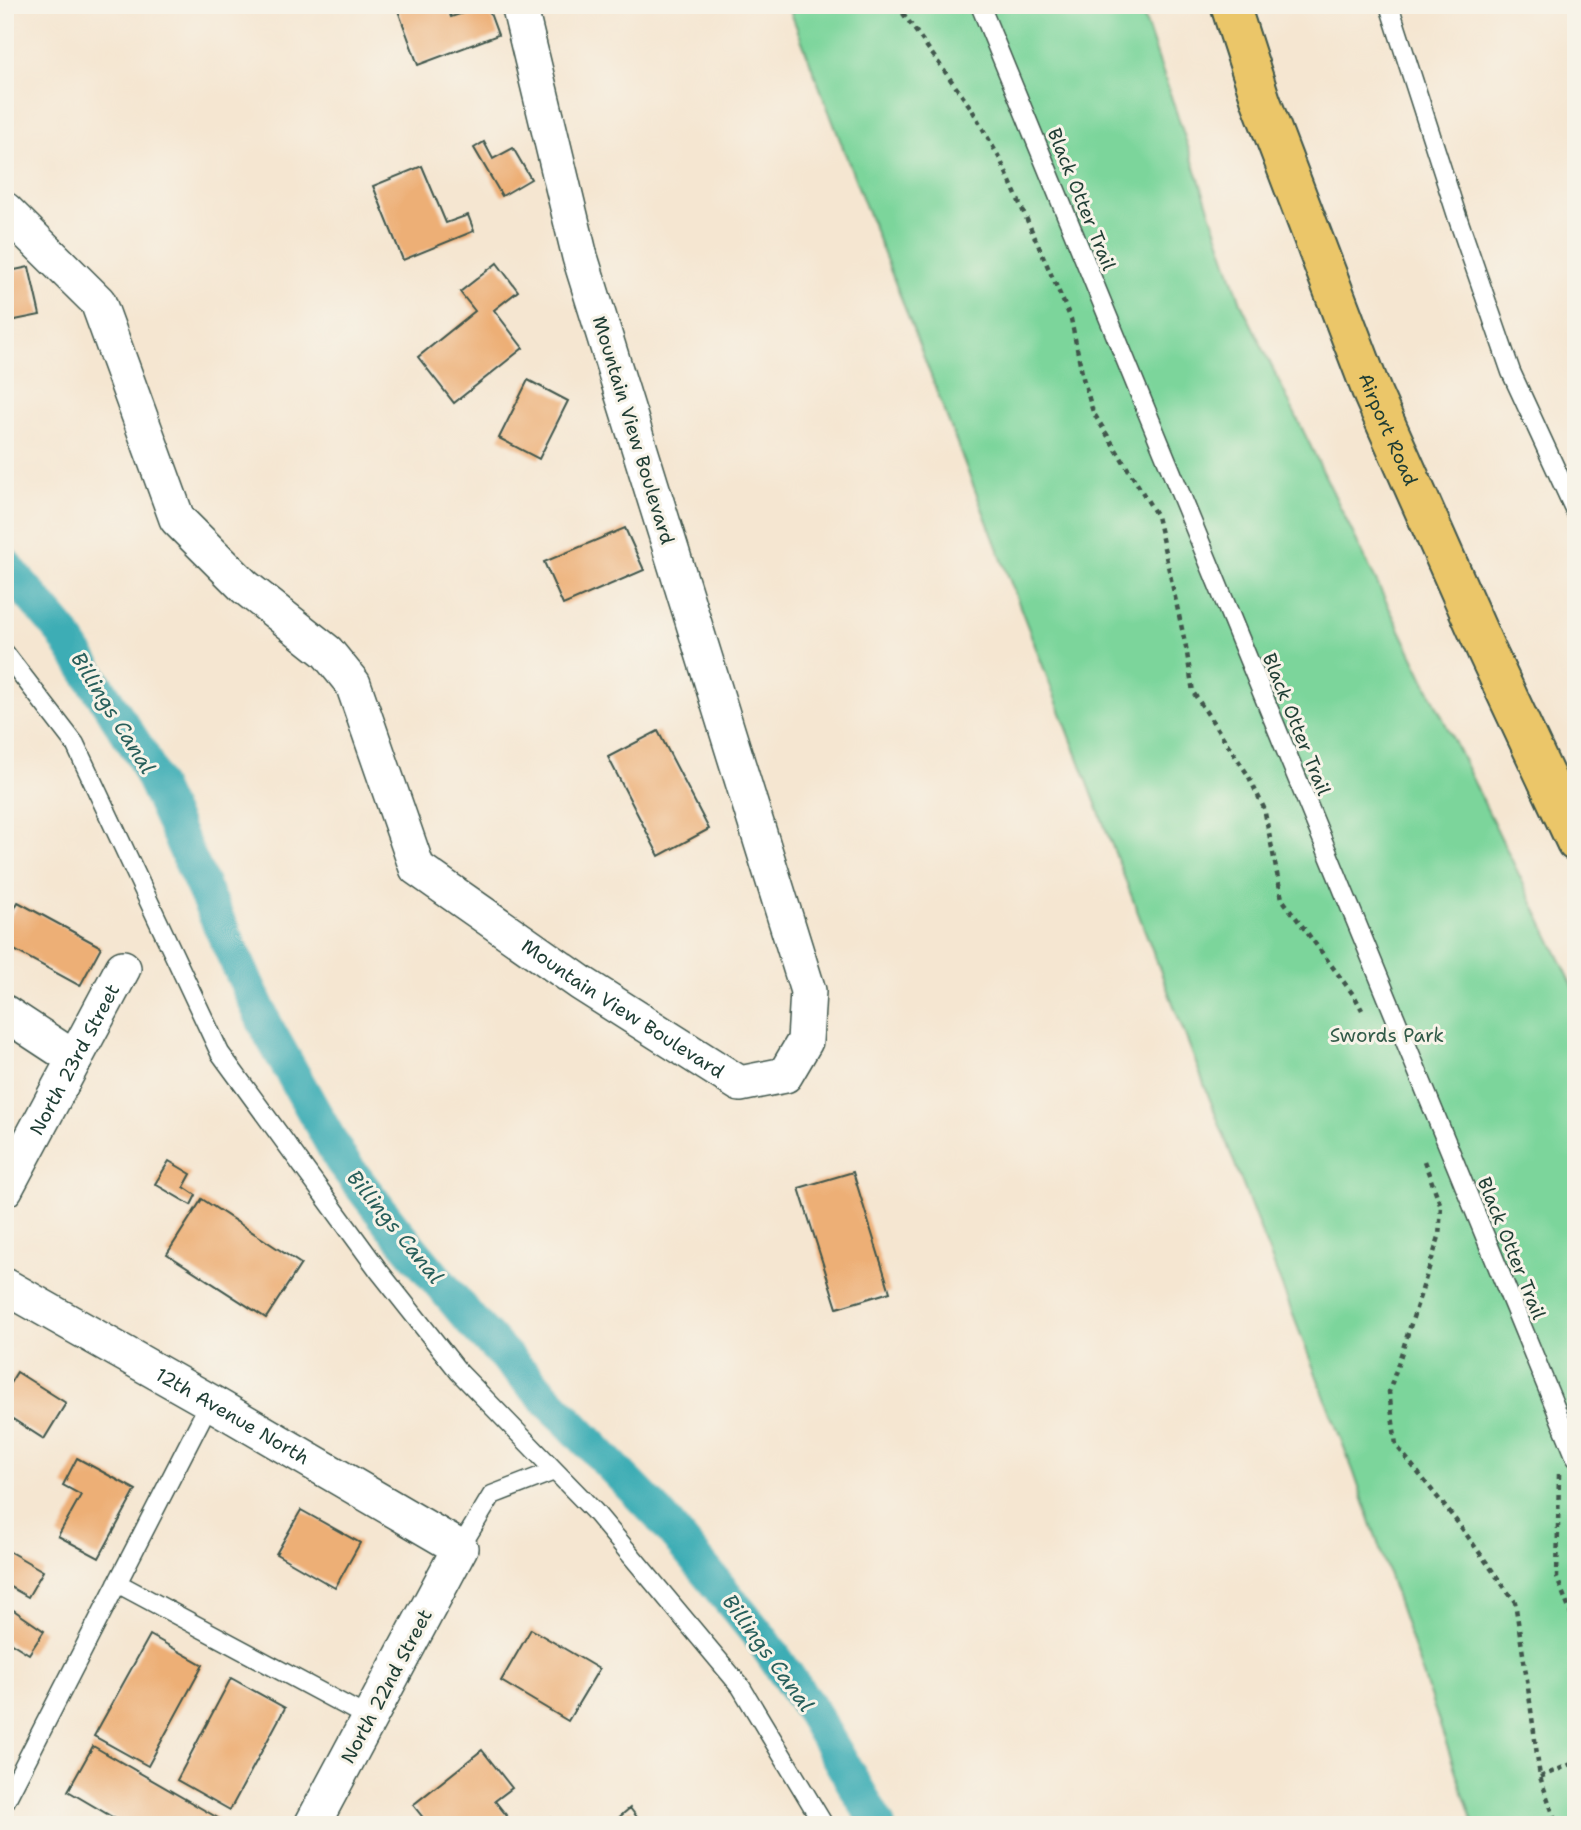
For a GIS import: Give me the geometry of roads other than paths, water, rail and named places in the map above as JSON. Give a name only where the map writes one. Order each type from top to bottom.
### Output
[{"type":"highway","name":"Airport Road","points":[[1230,5],[1261,101],[1373,396],[1576,842]]},
{"type":"street","name":"Mountain View Boulevard","points":[[5,210],[98,302],[177,519],[245,587],[327,652],[353,684],[417,868],[581,983],[740,1084],[785,1075],[806,1041],[808,991],[580,257],[519,5]]},
{"type":"street","name":"North 23rd Street","points":[[5,1189],[123,968]]},
{"type":"street","points":[[5,1013],[75,1059]]},
{"type":"street","name":"12th Avenue North","points":[[5,1286],[460,1548]]},
{"type":"street","name":"North 22nd Street","points":[[312,1825],[460,1548]]},
{"type":"lane","name":"Black Otter Trail","points":[[980,5],[1573,1452]]},
{"type":"lane","points":[[1388,5],[1511,372],[1576,513]]},
{"type":"lane","points":[[5,653],[75,744],[220,1053],[379,1271],[459,1372],[594,1511],[741,1687],[824,1825]]},
{"type":"lane","points":[[5,1802],[210,1402]]},
{"type":"lane","points":[[460,1548],[492,1495],[554,1471]]},
{"type":"lane","points":[[117,1583],[369,1718]]},
{"type":"waterway","name":"Billings Canal","points":[[5,565],[62,632],[142,755],[268,1030],[341,1160],[474,1324],[660,1516],[762,1639],[812,1712],[878,1825]]},
{"type":"park label","name":"Swords Park","points":[[1387,1035]]}]
